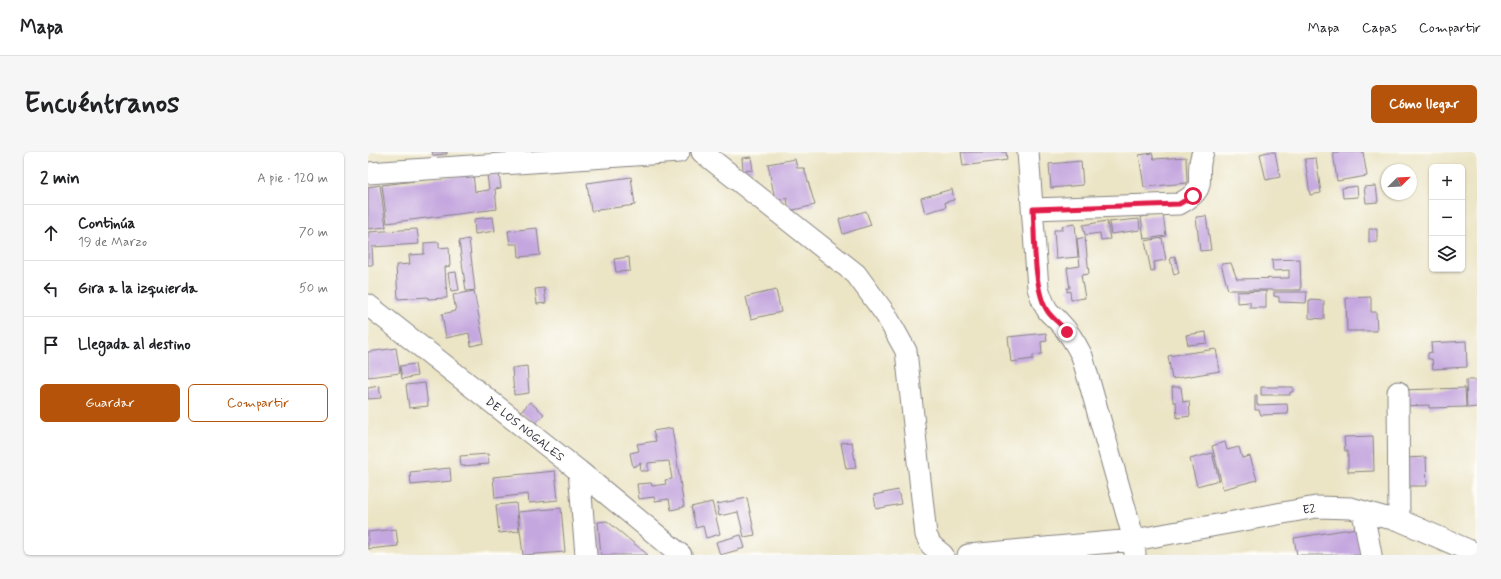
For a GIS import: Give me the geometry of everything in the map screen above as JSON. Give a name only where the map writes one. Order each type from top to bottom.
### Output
[{"type":"street","points":[[368,173],[673,152]]},
{"type":"street","points":[[702,152],[856,274],[886,315],[906,351],[926,535],[931,545],[943,555]]},
{"type":"street","points":[[1028,152],[1038,288],[1042,301],[1048,312],[1059,322],[1075,342],[1082,356],[1135,548]]},
{"type":"street","points":[[1033,209],[1179,204],[1193,196],[1197,191],[1200,182],[1198,167],[1203,152]]},
{"type":"street","name":"DE LOS NOGALES","points":[[368,305],[579,471],[681,555]]},
{"type":"street","points":[[1398,392],[1399,520]]},
{"type":"street","points":[[579,471],[586,555]]},
{"type":"street","name":"E2","points":[[968,555],[1135,548],[1316,507],[1350,508],[1399,520],[1477,554]]},
{"type":"street","points":[[1363,512],[1371,555]]},
{"type":"building","points":[[432,152],[447,152],[447,154],[433,155]]},
{"type":"building","points":[[961,152],[1006,152],[1007,160],[963,166]]},
{"type":"building","points":[[1275,152],[1280,177],[1266,180],[1260,154]]},
{"type":"building","points":[[1333,152],[1363,152],[1367,176],[1337,181]]},
{"type":"building","points":[[1152,153],[1154,159],[1186,157],[1187,183],[1144,187],[1139,155]]},
{"type":"building","points":[[751,157],[753,170],[743,171],[742,158]]},
{"type":"building","points":[[1316,158],[1321,193],[1310,195],[1305,159]]},
{"type":"building","points":[[795,159],[797,168],[804,168],[815,205],[789,211],[787,198],[775,200],[768,164]]},
{"type":"building","points":[[1081,161],[1083,185],[1051,188],[1049,164]]},
{"type":"building","points":[[473,174],[475,192],[489,190],[487,175],[499,174],[501,188],[495,189],[497,209],[387,223],[382,185]]},
{"type":"building","points":[[631,177],[635,205],[591,211],[587,183]]},
{"type":"building","points":[[380,185],[386,227],[368,229],[368,187]]},
{"type":"building","points":[[1357,186],[1358,197],[1343,198],[1342,188]]},
{"type":"building","points":[[1376,186],[1378,202],[1366,203],[1364,187]]},
{"type":"building","points":[[952,189],[954,200],[945,202],[946,207],[925,213],[921,198]]},
{"type":"building","points":[[866,211],[871,225],[843,234],[839,219]]},
{"type":"building","points":[[1163,214],[1166,236],[1144,239],[1141,217]]},
{"type":"building","points":[[1206,216],[1211,250],[1200,251],[1196,217]]},
{"type":"building","points":[[493,217],[495,231],[475,234],[474,219]]},
{"type":"building","points":[[1139,219],[1140,230],[1111,234],[1109,222]]},
{"type":"building","points":[[1107,221],[1110,239],[1101,240],[1100,233],[1085,235],[1083,225]]},
{"type":"building","points":[[1075,224],[1078,257],[1056,259],[1054,230],[1063,230],[1062,226]]},
{"type":"building","points":[[537,228],[540,255],[519,257],[518,244],[510,244],[508,231]]},
{"type":"building","points":[[417,229],[419,244],[372,247],[373,265],[368,265],[368,232]]},
{"type":"building","points":[[1369,229],[1377,229],[1377,242],[1369,242]]},
{"type":"building","points":[[1085,237],[1089,274],[1081,275],[1085,298],[1071,300],[1070,291],[1067,292],[1067,288],[1070,288],[1067,268],[1080,266],[1077,239]]},
{"type":"building","points":[[1162,238],[1166,260],[1154,262],[1155,270],[1151,271],[1145,241]]},
{"type":"building","points":[[469,239],[475,290],[466,291],[459,241]]},
{"type":"building","points":[[439,242],[439,248],[449,247],[450,266],[445,267],[447,298],[428,299],[428,297],[398,299],[396,265],[410,264],[409,255],[424,254],[424,243]]},
{"type":"building","points":[[1175,256],[1179,273],[1174,275],[1170,258]]},
{"type":"building","points":[[629,257],[630,271],[616,272],[614,259]]},
{"type":"building","points":[[1300,259],[1301,290],[1228,290],[1221,264],[1231,263],[1237,279],[1289,278],[1289,270],[1273,271],[1272,260]]},
{"type":"building","points":[[456,272],[459,290],[451,291],[448,273]]},
{"type":"building","points":[[544,288],[546,303],[537,304],[535,289]]},
{"type":"building","points":[[776,290],[781,312],[751,319],[746,297]]},
{"type":"building","points":[[474,291],[484,343],[471,346],[469,333],[446,338],[442,314],[456,311],[453,295]]},
{"type":"building","points":[[1266,291],[1266,308],[1250,308],[1250,302],[1237,303],[1237,292]]},
{"type":"building","points":[[1274,292],[1307,292],[1306,303],[1279,302],[1279,297],[1274,296]]},
{"type":"building","points":[[1371,297],[1371,312],[1376,312],[1377,331],[1347,331],[1346,298]]},
{"type":"building","points":[[1309,300],[1324,301],[1324,319],[1309,318]]},
{"type":"building","points":[[1206,332],[1207,343],[1188,345],[1186,335]]},
{"type":"building","points":[[1046,333],[1047,341],[1041,342],[1042,354],[1033,355],[1033,359],[1011,362],[1008,337]]},
{"type":"building","points":[[1466,341],[1467,367],[1433,369],[1432,359],[1428,359],[1428,353],[1432,352],[1431,343]]},
{"type":"building","points":[[396,348],[400,373],[368,377],[368,352]]},
{"type":"building","points":[[1216,349],[1220,371],[1172,379],[1168,356]]},
{"type":"building","points":[[415,364],[417,376],[402,379],[400,366]]},
{"type":"building","points":[[527,366],[529,393],[514,395],[512,368]]},
{"type":"building","points":[[1466,380],[1477,380],[1477,407],[1467,408]]},
{"type":"building","points":[[425,383],[428,406],[409,408],[406,385]]},
{"type":"building","points":[[379,386],[381,398],[368,399],[368,388]]},
{"type":"building","points":[[1172,387],[1181,387],[1183,402],[1189,401],[1190,416],[1177,418],[1176,402],[1173,402]]},
{"type":"building","points":[[1261,387],[1293,387],[1293,392],[1290,392],[1290,395],[1261,395]]},
{"type":"building","points":[[1465,388],[1466,407],[1429,408],[1429,405],[1402,406],[1401,390]]},
{"type":"building","points":[[1255,395],[1257,395],[1257,405],[1287,404],[1288,414],[1261,415],[1259,410],[1255,410]]},
{"type":"building","points":[[530,402],[544,414],[535,424],[521,412]]},
{"type":"building","points":[[672,428],[684,507],[671,510],[669,499],[655,501],[654,497],[639,499],[637,484],[651,483],[652,486],[666,484],[665,480],[672,479],[669,461],[648,463],[648,471],[640,471],[641,463],[633,467],[630,453],[639,451],[637,444],[656,441],[653,431]]},
{"type":"building","points":[[1373,436],[1374,471],[1348,472],[1348,451],[1345,451],[1344,437]]},
{"type":"building","points":[[852,442],[856,468],[846,469],[841,443]]},
{"type":"building","points":[[1225,442],[1227,450],[1239,447],[1242,458],[1250,456],[1257,480],[1223,489],[1212,446]]},
{"type":"building","points":[[1212,453],[1219,480],[1197,486],[1190,459]]},
{"type":"building","points":[[488,454],[489,464],[461,466],[460,456]]},
{"type":"building","points":[[1426,457],[1427,486],[1406,486],[1405,458]]},
{"type":"building","points":[[450,468],[451,481],[411,485],[410,472]]},
{"type":"building","points":[[555,471],[558,500],[529,503],[528,494],[495,498],[493,477]]},
{"type":"building","points":[[898,490],[901,504],[876,509],[874,495]]},
{"type":"building","points":[[747,498],[755,535],[744,537],[738,512],[719,516],[717,504]]},
{"type":"building","points":[[712,502],[720,534],[706,538],[703,526],[696,528],[691,507]]},
{"type":"building","points":[[516,503],[519,531],[499,533],[496,505]]},
{"type":"building","points":[[561,508],[565,552],[523,555],[518,512]]},
{"type":"building","points":[[607,521],[648,555],[601,555],[598,522]]},
{"type":"building","points":[[1357,528],[1361,555],[1297,555],[1294,538]]},
{"type":"building","points":[[396,529],[398,546],[368,549],[368,532]]},
{"type":"building","points":[[741,535],[745,548],[720,555],[716,542]]},
{"type":"route","points":[[1067,332],[1048,312],[1042,301],[1038,288],[1033,209],[1179,204],[1193,196]]}]
